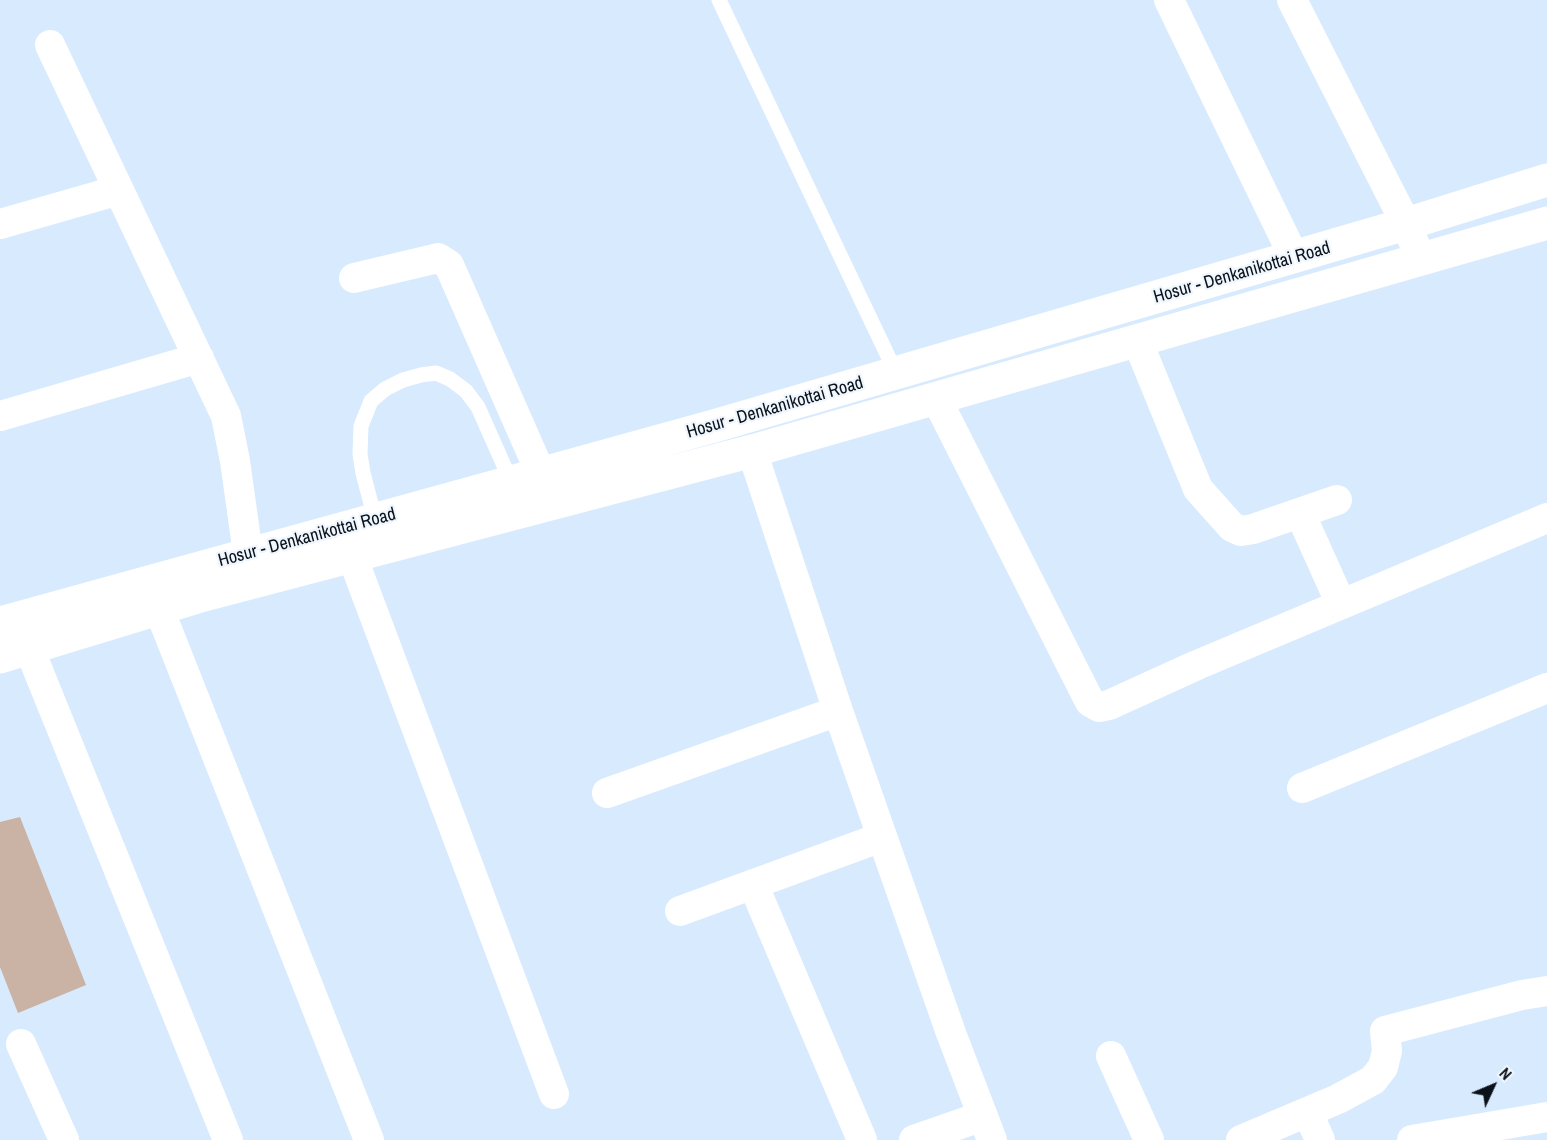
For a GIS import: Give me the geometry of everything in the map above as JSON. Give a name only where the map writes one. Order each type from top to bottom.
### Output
[{"type":"main road","name":"Hosur - Denkanikottai Road","points":[[15,652],[159,609],[352,556],[524,489],[896,373],[1294,258],[1547,180]]},
{"type":"main road","name":"Hosur - Denkanikottai Road","points":[[0,624],[375,519],[524,489],[752,451],[1547,223]]},
{"type":"street","points":[[1169,0],[1294,258]]},
{"type":"street","points":[[1292,0],[1406,224],[1421,259]]},
{"type":"street","points":[[50,45],[226,416],[249,554]]},
{"type":"street","points":[[0,224],[119,190]]},
{"type":"street","points":[[354,278],[438,258],[449,265],[524,489]]},
{"type":"street","points":[[1137,340],[1198,489],[1232,527],[1240,531],[1253,529],[1337,500]]},
{"type":"street","points":[[0,416],[200,358]]},
{"type":"street","points":[[936,398],[1090,702],[1099,707],[1109,705],[1197,665],[1547,518]]},
{"type":"street","points":[[752,451],[837,711],[987,1128],[914,1140]]},
{"type":"street","points":[[1300,513],[1341,604]]},
{"type":"street","points":[[352,556],[554,1094]]},
{"type":"street","points":[[159,609],[369,1140]]},
{"type":"street","points":[[15,652],[228,1140]]},
{"type":"street","points":[[1302,788],[1547,689]]},
{"type":"street","points":[[607,793],[837,711]]},
{"type":"street","points":[[680,912],[882,837]]},
{"type":"street","points":[[753,884],[862,1140]]},
{"type":"street","points":[[1241,1140],[1338,1100],[1373,1080],[1383,1067],[1387,1051],[1384,1031],[1522,995],[1547,991]]},
{"type":"street","points":[[21,1044],[64,1140]]},
{"type":"street","points":[[1111,1056],[1149,1140]]},
{"type":"street","points":[[1308,1113],[1320,1140]]},
{"type":"street","points":[[1412,1140],[1547,1117]]},
{"type":"lane","points":[[719,0],[896,373]]},
{"type":"lane","points":[[375,519],[360,454],[361,426],[371,401],[385,389],[403,380],[421,375],[436,374],[450,379],[466,391],[478,407],[524,489]]},
{"type":"building","points":[[20,817],[86,985],[18,1013],[0,967],[0,822]]}]
